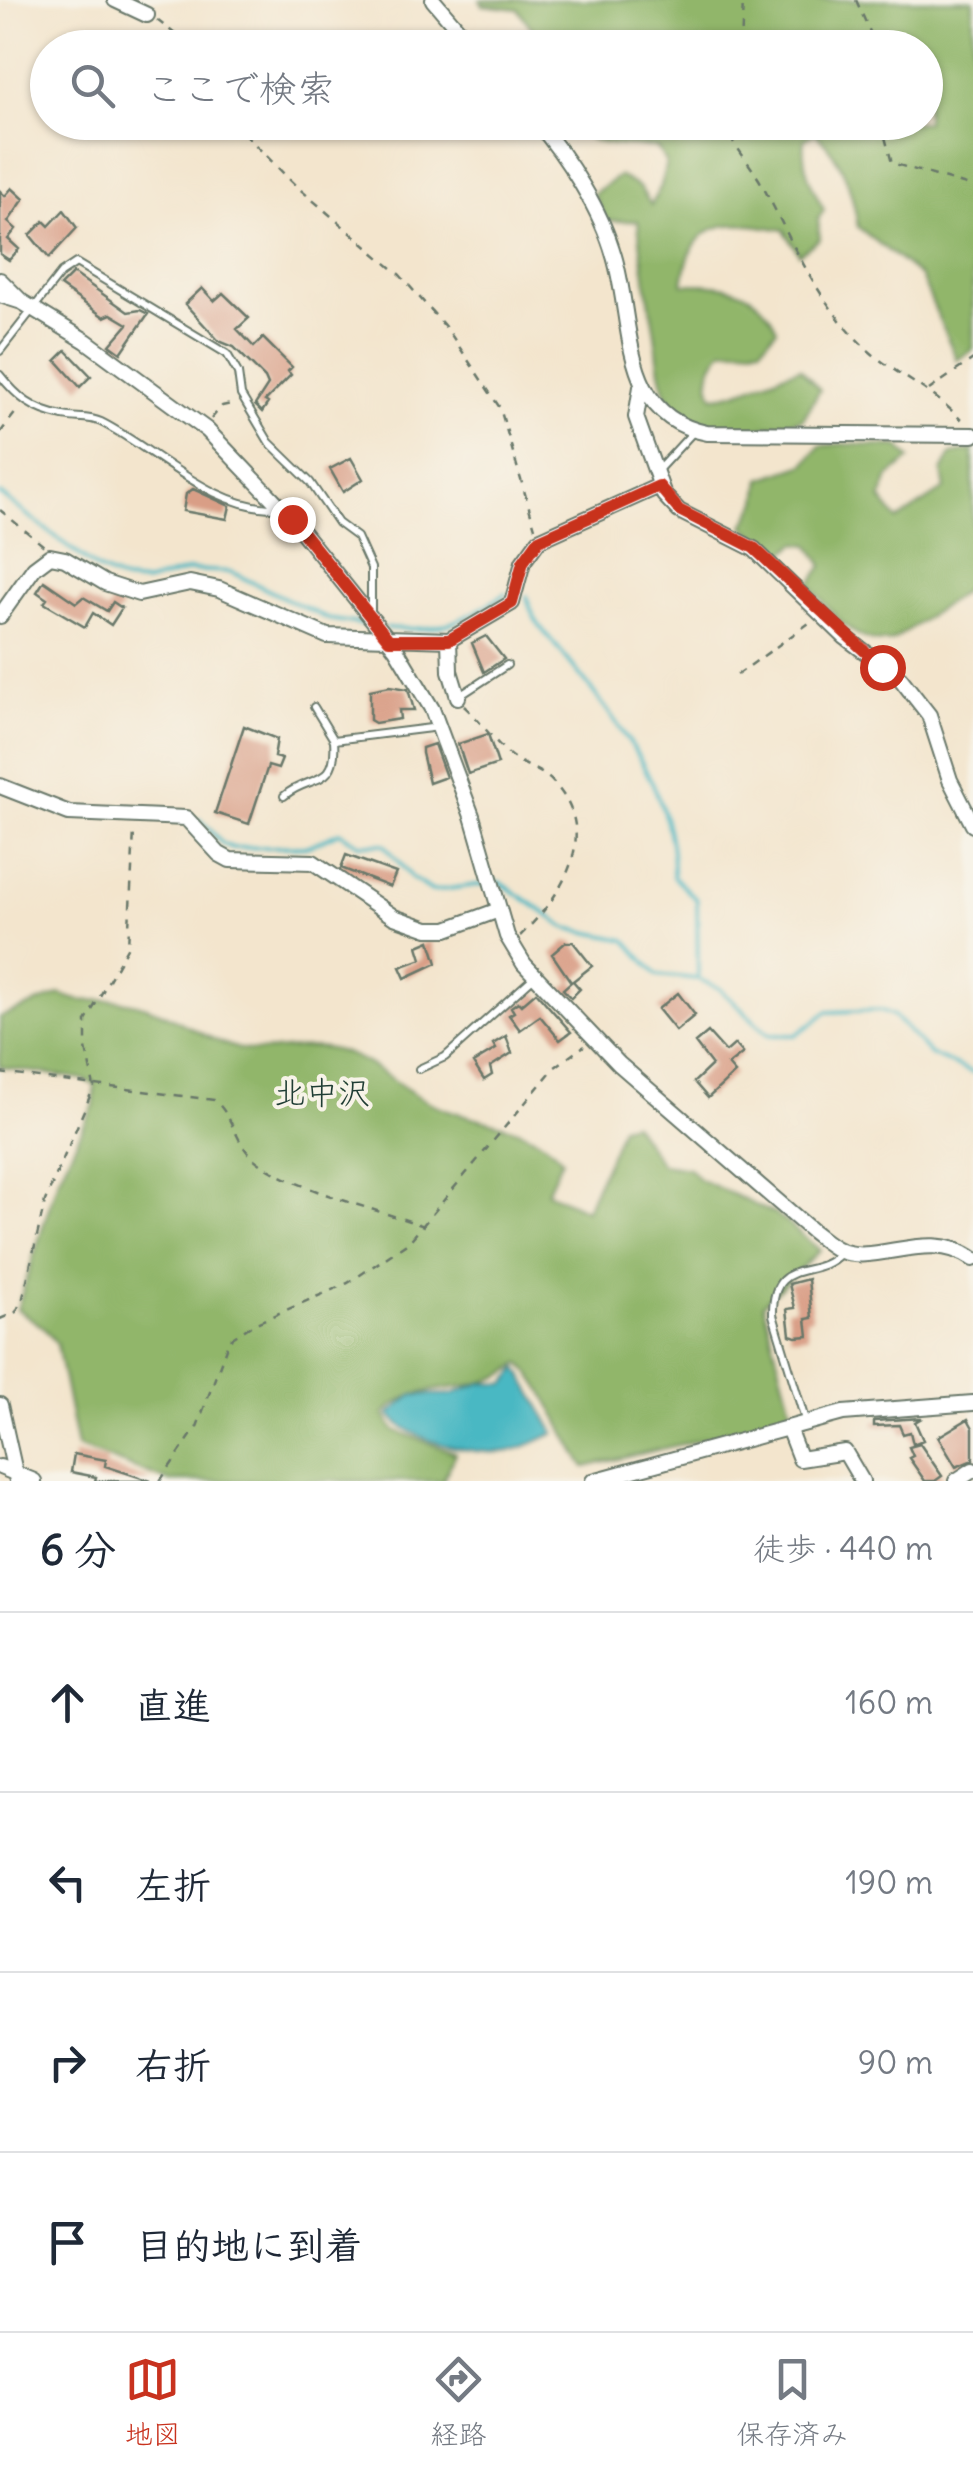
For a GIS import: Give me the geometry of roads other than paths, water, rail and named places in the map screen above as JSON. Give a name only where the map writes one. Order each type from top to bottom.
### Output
[{"type":"street","points":[[115,0],[147,15]]},
{"type":"street","points":[[433,0],[459,30]]},
{"type":"street","points":[[552,140],[614,253],[641,387],[636,417],[656,480],[679,510],[754,548],[822,615],[900,678],[922,705],[950,780],[973,825]]},
{"type":"street","points":[[0,280],[28,307]]},
{"type":"street","points":[[0,295],[86,341],[207,430],[282,508],[372,617],[440,726],[511,944],[534,977],[594,1039],[812,1232],[842,1252],[934,1246],[949,1248],[973,1260]]},
{"type":"street","points":[[641,387],[669,418],[694,431],[973,435]]},
{"type":"street","points":[[0,616],[34,568],[50,556],[65,558],[121,590],[139,594],[180,584],[204,584],[327,636],[449,640],[512,603],[523,562],[539,540],[656,480]]},
{"type":"street","points":[[449,640],[452,684],[458,697]]},
{"type":"street","points":[[0,786],[69,813],[186,818],[219,854],[230,860],[314,862],[394,917],[428,929],[447,929],[499,910]]},
{"type":"street","points":[[593,1481],[843,1414],[973,1403]]},
{"type":"street","points":[[0,1405],[10,1473],[34,1481]]},
{"type":"street","points":[[788,1428],[800,1459],[845,1452],[862,1481]]},
{"type":"street","points":[[956,1481],[973,1470]]},
{"type":"lane","points":[[0,352],[28,307],[61,273],[76,264],[227,354],[246,404],[268,442],[310,482],[338,522],[357,537],[371,568],[372,617]]},
{"type":"lane","points":[[0,375],[23,403],[63,416],[99,421],[222,493],[264,508],[282,508]]},
{"type":"lane","points":[[656,480],[694,431]]},
{"type":"lane","points":[[458,697],[507,666]]},
{"type":"lane","points":[[284,796],[330,771],[336,758],[334,740],[314,707]]},
{"type":"lane","points":[[334,740],[440,726]]},
{"type":"lane","points":[[419,1069],[445,1056],[534,977]]},
{"type":"lane","points":[[806,1424],[773,1315],[773,1299],[777,1286],[790,1272],[834,1261],[842,1252]]},
{"type":"water","points":[[518,1368],[555,1433],[521,1448],[480,1452],[445,1445],[412,1432],[389,1414],[413,1395],[452,1394],[481,1383],[505,1384]]},
{"type":"waterway","points":[[0,494],[99,570],[124,581],[145,583],[190,570],[231,572],[328,619],[372,626]]},
{"type":"waterway","points":[[387,628],[437,627],[475,612],[505,594]]},
{"type":"waterway","points":[[527,596],[541,628],[621,730],[653,785],[671,845],[673,877],[697,900],[698,979]]},
{"type":"waterway","points":[[200,819],[223,844],[233,848],[309,846],[339,832],[359,844],[384,844],[412,878],[432,891],[500,882],[567,928],[626,940],[657,975],[698,979],[719,988],[769,1035],[796,1035],[827,1012],[881,1010],[894,1016],[930,1054],[973,1073]]},
{"type":"district","name":"北中沢","points":[[322,1093]]}]
